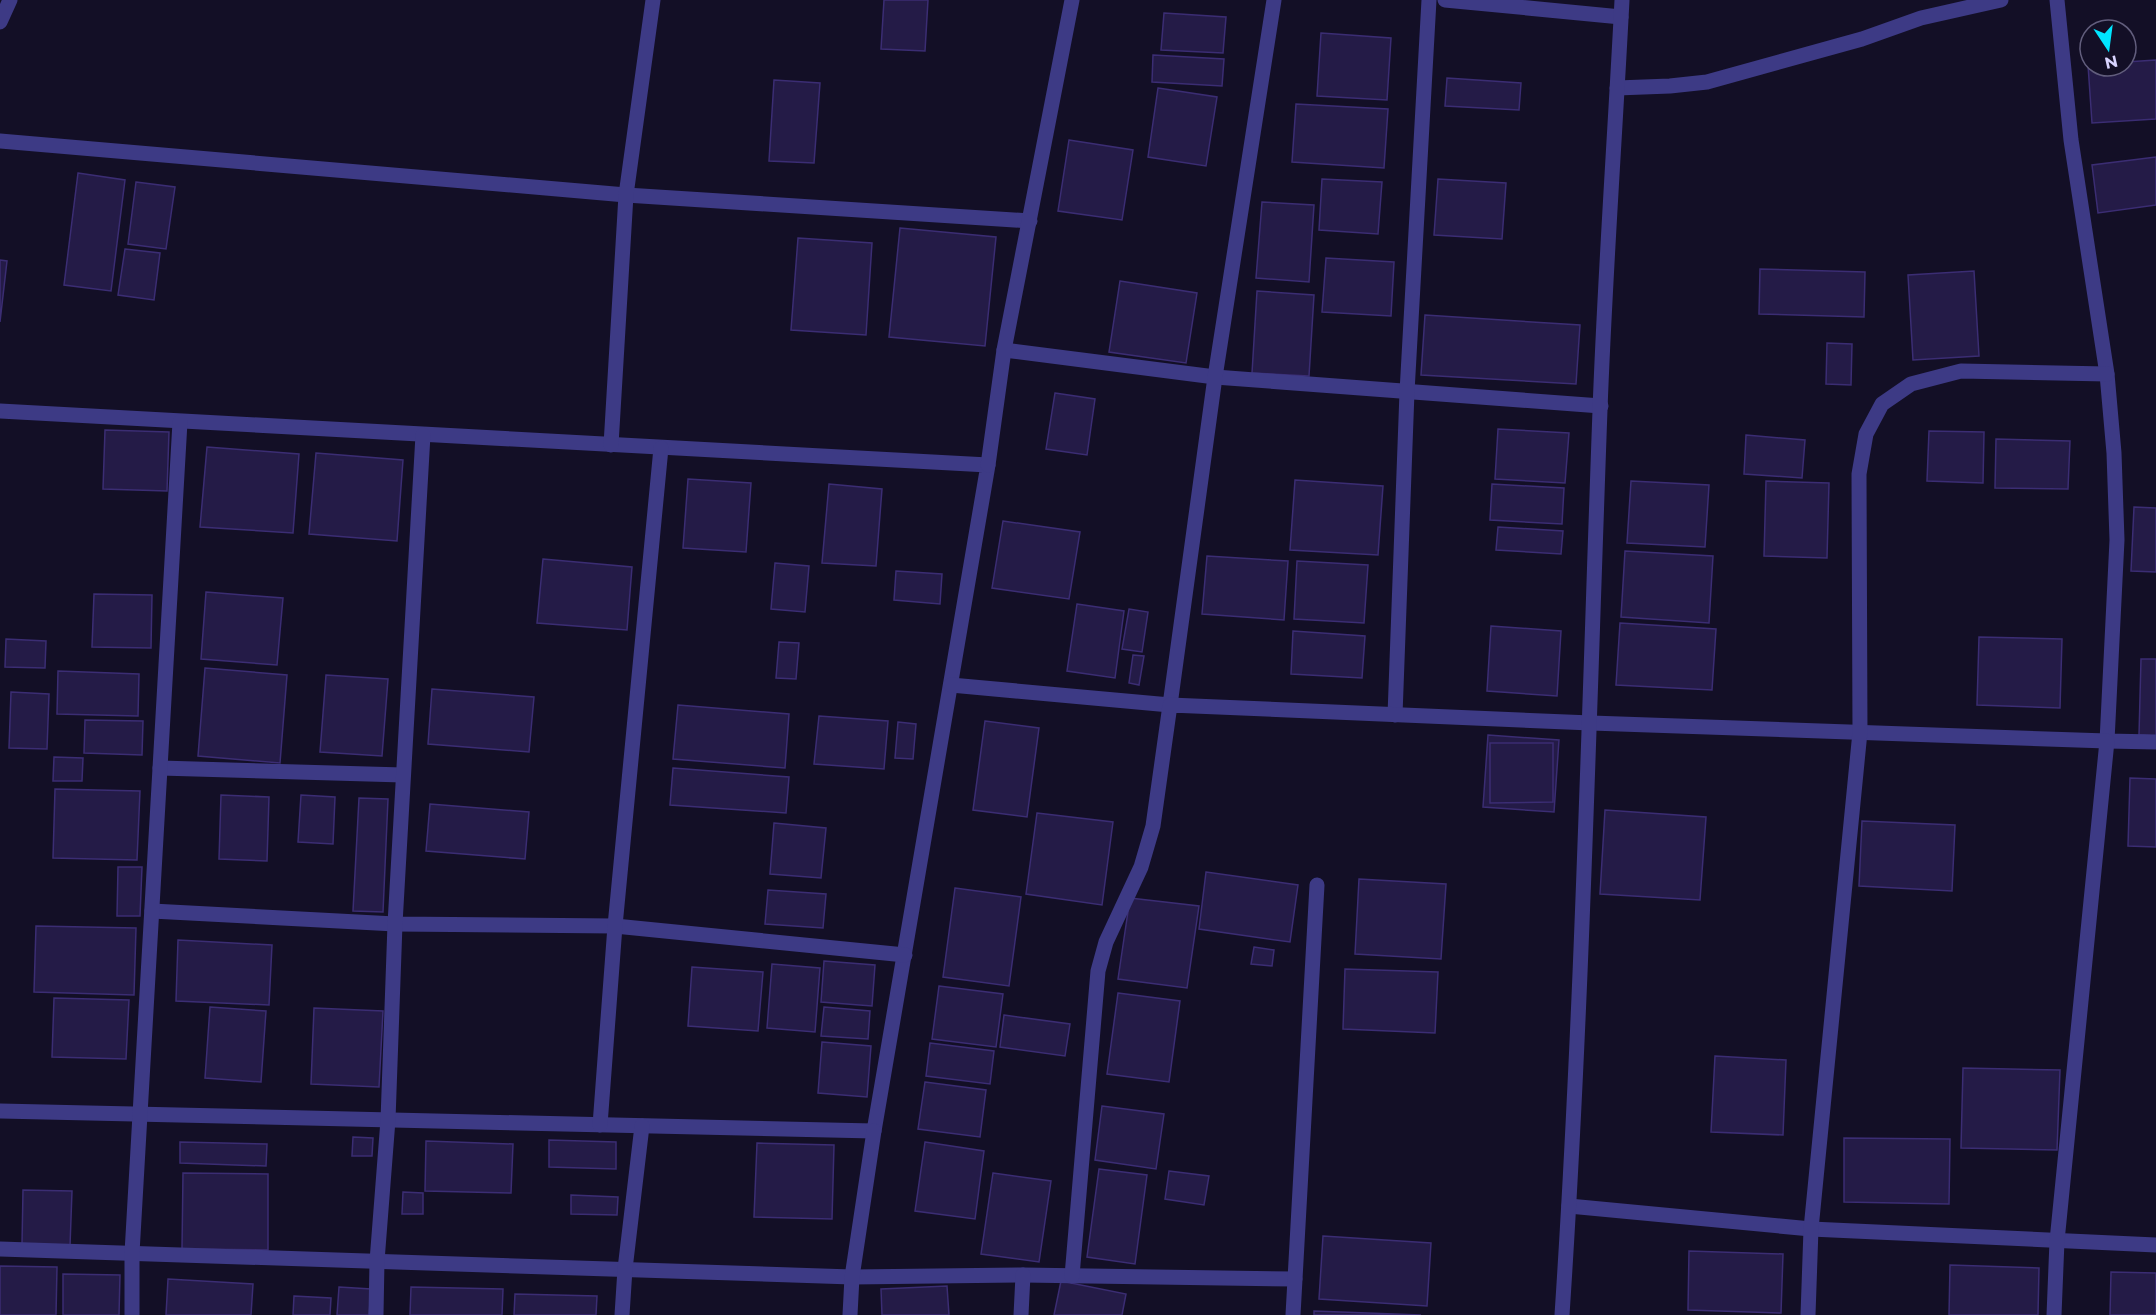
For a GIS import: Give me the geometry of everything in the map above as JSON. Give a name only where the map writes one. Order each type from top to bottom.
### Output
[{"type":"street","points":[[0,22],[10,0]]},
{"type":"street","points":[[611,445],[626,195],[653,0]]},
{"type":"street","points":[[850,1315],[852,1277],[874,1131],[988,465],[1004,351],[1072,0]]},
{"type":"street","points":[[1072,1276],[1098,971],[1106,942],[1141,867],[1153,826],[1215,377],[1274,0]]},
{"type":"street","points":[[1395,715],[1407,392],[1429,0]]},
{"type":"street","points":[[1445,0],[1621,17]]},
{"type":"street","points":[[1562,1315],[1591,723],[1600,406],[1622,0]]},
{"type":"street","points":[[1617,88],[1707,82],[1862,39],[1921,18],[2001,0]]},
{"type":"street","points":[[2054,1315],[2057,1241],[2107,741],[2117,540],[2114,453],[2107,374],[2071,140],[2057,0]]},
{"type":"street","points":[[0,141],[626,195],[1030,221]]},
{"type":"street","points":[[1004,351],[1215,377],[1600,406]]},
{"type":"street","points":[[1808,1315],[1810,1228],[1860,732],[1859,474],[1866,434],[1882,404],[1911,384],[1961,371],[2107,374]]},
{"type":"street","points":[[0,411],[988,465]]},
{"type":"street","points":[[132,1315],[132,1253],[180,422]]},
{"type":"street","points":[[376,1315],[377,1261],[388,1120],[395,924],[423,435]]},
{"type":"street","points":[[600,1125],[615,926],[661,447]]},
{"type":"street","points":[[951,685],[1170,705],[1591,723],[2156,742]]},
{"type":"street","points":[[160,768],[403,775]]},
{"type":"street","points":[[1293,1315],[1317,885]]},
{"type":"street","points":[[152,911],[395,924],[615,926],[904,955]]},
{"type":"street","points":[[0,1111],[874,1131]]},
{"type":"street","points":[[622,1315],[625,1269],[642,1126]]},
{"type":"street","points":[[1569,1206],[1810,1228],[2156,1245]]},
{"type":"street","points":[[0,1249],[852,1277],[1023,1275],[1295,1279]]},
{"type":"street","points":[[1021,1315],[1023,1275]]},
{"type":"building","points":[[884,0],[928,0],[925,51],[881,49]]},
{"type":"building","points":[[1164,13],[1226,17],[1223,53],[1161,50]]},
{"type":"building","points":[[1321,33],[1391,38],[1387,100],[1317,96]]},
{"type":"building","points":[[1153,55],[1224,59],[1222,86],[1152,82]]},
{"type":"building","points":[[2156,60],[2156,119],[2092,123],[2089,78],[2138,78],[2138,61]]},
{"type":"building","points":[[1447,78],[1521,83],[1519,110],[1445,106]]},
{"type":"building","points":[[774,80],[820,83],[814,163],[769,161]]},
{"type":"building","points":[[1158,88],[1217,97],[1206,166],[1148,157]]},
{"type":"building","points":[[1296,104],[1388,109],[1384,168],[1292,162]]},
{"type":"building","points":[[1069,140],[1133,150],[1122,220],[1058,211]]},
{"type":"building","points":[[2156,157],[2156,205],[2098,213],[2092,165]]},
{"type":"building","points":[[78,173],[125,180],[111,291],[64,285]]},
{"type":"building","points":[[1322,179],[1382,182],[1378,234],[1319,230]]},
{"type":"building","points":[[1438,179],[1506,183],[1502,239],[1434,235]]},
{"type":"building","points":[[136,182],[175,187],[166,249],[128,244]]},
{"type":"building","points":[[1262,202],[1314,205],[1309,282],[1256,278]]},
{"type":"building","points":[[900,228],[996,237],[985,346],[889,337]]},
{"type":"building","points":[[798,238],[872,243],[866,335],[791,330]]},
{"type":"building","points":[[125,249],[160,253],[154,300],[118,295]]},
{"type":"building","points":[[1326,258],[1394,262],[1391,316],[1322,312]]},
{"type":"building","points":[[0,260],[7,261],[0,322]]},
{"type":"building","points":[[1760,269],[1865,272],[1864,317],[1759,314]]},
{"type":"building","points":[[1974,271],[1979,356],[1913,360],[1908,275]]},
{"type":"building","points":[[1120,281],[1197,293],[1186,363],[1109,352]]},
{"type":"building","points":[[1257,291],[1314,295],[1309,376],[1252,373]]},
{"type":"building","points":[[1425,315],[1580,325],[1576,384],[1421,375]]},
{"type":"building","points":[[1827,343],[1852,344],[1851,385],[1826,384]]},
{"type":"building","points":[[1055,393],[1095,399],[1087,455],[1046,449]]},
{"type":"building","points":[[1498,429],[1569,433],[1565,483],[1495,479]]},
{"type":"building","points":[[105,430],[169,432],[167,491],[103,489]]},
{"type":"building","points":[[1929,431],[1984,432],[1983,483],[1927,481]]},
{"type":"building","points":[[1746,435],[1805,440],[1802,478],[1744,474]]},
{"type":"building","points":[[1996,439],[2070,441],[2068,489],[1995,488]]},
{"type":"building","points":[[207,447],[299,454],[293,533],[200,527]]},
{"type":"building","points":[[316,453],[403,460],[397,541],[309,534]]},
{"type":"building","points":[[688,479],[751,483],[746,552],[683,548]]},
{"type":"building","points":[[1295,480],[1383,486],[1378,555],[1290,550]]},
{"type":"building","points":[[1631,481],[1709,485],[1705,547],[1627,543]]},
{"type":"building","points":[[1766,481],[1829,483],[1827,558],[1764,556]]},
{"type":"building","points":[[829,484],[882,489],[876,566],[822,563]]},
{"type":"building","points":[[1492,484],[1564,488],[1562,524],[1490,520]]},
{"type":"building","points":[[2134,507],[2156,508],[2156,572],[2131,571]]},
{"type":"building","points":[[1003,521],[1080,532],[1069,599],[992,588]]},
{"type":"building","points":[[1498,527],[1563,531],[1561,554],[1496,550]]},
{"type":"building","points":[[1625,551],[1713,556],[1709,623],[1621,617]]},
{"type":"building","points":[[1207,556],[1288,561],[1284,620],[1202,614]]},
{"type":"building","points":[[543,559],[632,567],[627,630],[537,623]]},
{"type":"building","points":[[1297,561],[1368,565],[1364,623],[1294,619]]},
{"type":"building","points":[[775,563],[809,566],[805,612],[771,609]]},
{"type":"building","points":[[896,571],[942,574],[940,604],[894,600]]},
{"type":"building","points":[[206,592],[283,598],[277,665],[201,659]]},
{"type":"building","points":[[94,594],[152,595],[151,648],[92,647]]},
{"type":"building","points":[[1077,604],[1124,611],[1115,678],[1067,671]]},
{"type":"building","points":[[1129,609],[1148,612],[1142,652],[1122,649]]},
{"type":"building","points":[[1620,623],[1716,629],[1712,690],[1616,685]]},
{"type":"building","points":[[1491,626],[1561,631],[1557,696],[1487,691]]},
{"type":"building","points":[[1293,631],[1365,636],[1362,678],[1291,674]]},
{"type":"building","points":[[1979,637],[2062,639],[2060,708],[1977,705]]},
{"type":"building","points":[[6,639],[46,641],[45,668],[5,667]]},
{"type":"building","points":[[779,642],[799,643],[796,679],[776,678]]},
{"type":"building","points":[[1133,655],[1144,656],[1139,685],[1129,683]]},
{"type":"building","points":[[2141,659],[2156,659],[2156,736],[2139,735]]},
{"type":"building","points":[[205,668],[287,675],[280,763],[198,756]]},
{"type":"building","points":[[58,671],[139,674],[138,716],[57,714]]},
{"type":"building","points":[[326,675],[388,679],[382,756],[320,752]]},
{"type":"building","points":[[432,689],[534,697],[529,752],[428,744]]},
{"type":"building","points":[[11,692],[49,694],[47,749],[9,748]]},
{"type":"building","points":[[678,705],[789,714],[785,768],[673,759]]},
{"type":"building","points":[[819,716],[888,721],[884,769],[814,764]]},
{"type":"building","points":[[85,720],[143,721],[142,755],[84,753]]},
{"type":"building","points":[[985,721],[1039,728],[1027,817],[973,810]]},
{"type":"building","points":[[898,722],[916,724],[913,759],[895,758]]},
{"type":"building","points":[[1488,735],[1559,740],[1554,812],[1483,807]]},
{"type":"building","points":[[1490,743],[1553,743],[1553,802],[1490,803]]},
{"type":"building","points":[[54,757],[83,758],[82,781],[53,781]]},
{"type":"building","points":[[673,768],[789,777],[786,813],[670,805]]},
{"type":"building","points":[[2130,778],[2156,779],[2156,847],[2128,846]]},
{"type":"building","points":[[55,789],[140,791],[137,860],[53,858]]},
{"type":"building","points":[[221,795],[269,797],[267,861],[219,859]]},
{"type":"building","points":[[301,795],[335,797],[333,844],[298,842]]},
{"type":"building","points":[[359,798],[388,799],[383,912],[353,911]]},
{"type":"building","points":[[430,804],[529,812],[525,859],[426,851]]},
{"type":"building","points":[[1605,810],[1706,817],[1700,900],[1600,894]]},
{"type":"building","points":[[1037,813],[1113,822],[1102,905],[1026,894]]},
{"type":"building","points":[[1862,821],[1955,825],[1952,891],[1859,886]]},
{"type":"building","points":[[774,823],[826,828],[821,878],[770,874]]},
{"type":"building","points":[[118,867],[142,867],[140,916],[117,916]]},
{"type":"building","points":[[1206,872],[1298,885],[1290,942],[1199,929]]},
{"type":"building","points":[[1359,879],[1446,884],[1441,959],[1355,954]]},
{"type":"building","points":[[955,888],[1021,897],[1009,986],[943,977]]},
{"type":"building","points":[[768,890],[826,894],[823,928],[765,924]]},
{"type":"building","points":[[1130,898],[1199,906],[1187,988],[1118,979]]},
{"type":"building","points":[[36,926],[136,928],[134,995],[34,992]]},
{"type":"building","points":[[178,940],[272,945],[269,1005],[176,1001]]},
{"type":"building","points":[[1254,947],[1274,950],[1272,966],[1251,964]]},
{"type":"building","points":[[824,961],[875,965],[872,1006],[821,1002]]},
{"type":"building","points":[[772,964],[820,968],[815,1032],[767,1028]]},
{"type":"building","points":[[692,967],[763,972],[758,1031],[688,1026]]},
{"type":"building","points":[[1345,969],[1438,972],[1435,1033],[1343,1029]]},
{"type":"building","points":[[939,986],[1003,994],[996,1047],[932,1039]]},
{"type":"building","points":[[1118,993],[1180,1001],[1169,1082],[1107,1074]]},
{"type":"building","points":[[54,998],[129,1000],[126,1059],[52,1057]]},
{"type":"building","points":[[210,1007],[266,1011],[261,1082],[205,1078]]},
{"type":"building","points":[[824,1007],[870,1011],[868,1039],[821,1036]]},
{"type":"building","points":[[314,1008],[383,1011],[379,1087],[311,1084]]},
{"type":"building","points":[[1004,1015],[1070,1024],[1065,1056],[1000,1047]]},
{"type":"building","points":[[822,1042],[871,1046],[867,1097],[818,1093]]},
{"type":"building","points":[[930,1043],[994,1051],[990,1084],[926,1076]]},
{"type":"building","points":[[1715,1056],[1786,1060],[1783,1135],[1711,1132]]},
{"type":"building","points":[[1963,1068],[2060,1070],[2057,1150],[1961,1148]]},
{"type":"building","points":[[925,1082],[986,1090],[980,1137],[918,1129]]},
{"type":"building","points":[[1102,1106],[1164,1114],[1156,1169],[1095,1160]]},
{"type":"building","points":[[353,1137],[373,1138],[372,1156],[352,1156]]},
{"type":"building","points":[[1844,1138],[1950,1139],[1949,1204],[1844,1202]]},
{"type":"building","points":[[549,1140],[616,1142],[616,1169],[549,1167]]},
{"type":"building","points":[[426,1141],[513,1144],[511,1193],[425,1191]]},
{"type":"building","points":[[180,1142],[267,1144],[266,1166],[180,1163]]},
{"type":"building","points":[[925,1142],[984,1151],[975,1219],[915,1211]]},
{"type":"building","points":[[757,1143],[834,1145],[832,1219],[754,1217]]},
{"type":"building","points":[[1099,1169],[1147,1175],[1135,1264],[1087,1257]]},
{"type":"building","points":[[1169,1171],[1209,1176],[1204,1205],[1165,1199]]},
{"type":"building","points":[[183,1173],[268,1174],[268,1250],[182,1249]]},
{"type":"building","points":[[993,1173],[1051,1181],[1039,1262],[981,1254]]},
{"type":"building","points":[[23,1190],[72,1191],[70,1246],[22,1244]]},
{"type":"building","points":[[403,1192],[423,1193],[423,1214],[402,1214]]},
{"type":"building","points":[[571,1195],[618,1197],[617,1215],[571,1214]]},
{"type":"building","points":[[1323,1236],[1431,1243],[1427,1306],[1319,1299]]},
{"type":"building","points":[[1689,1251],[1783,1254],[1781,1313],[1688,1310]]},
{"type":"building","points":[[1950,1265],[2039,1268],[2038,1315],[1949,1315]]},
{"type":"building","points":[[0,1266],[57,1267],[56,1315],[0,1315]]},
{"type":"building","points":[[2111,1272],[2156,1273],[2156,1315],[2110,1315]]},
{"type":"building","points":[[63,1274],[120,1275],[119,1315],[63,1315]]},
{"type":"building","points":[[168,1279],[253,1284],[251,1315],[166,1315]]},
{"type":"building","points":[[1061,1281],[1126,1294],[1122,1315],[1054,1315]]},
{"type":"building","points":[[947,1286],[949,1315],[882,1315],[881,1289]]},
{"type":"building","points":[[339,1287],[371,1289],[369,1315],[337,1315]]},
{"type":"building","points":[[411,1287],[503,1289],[502,1315],[410,1315]]},
{"type":"building","points":[[515,1294],[597,1296],[596,1315],[514,1315]]},
{"type":"building","points":[[294,1296],[331,1298],[330,1315],[293,1315]]},
{"type":"building","points":[[1314,1311],[1421,1315],[1314,1315]]}]
